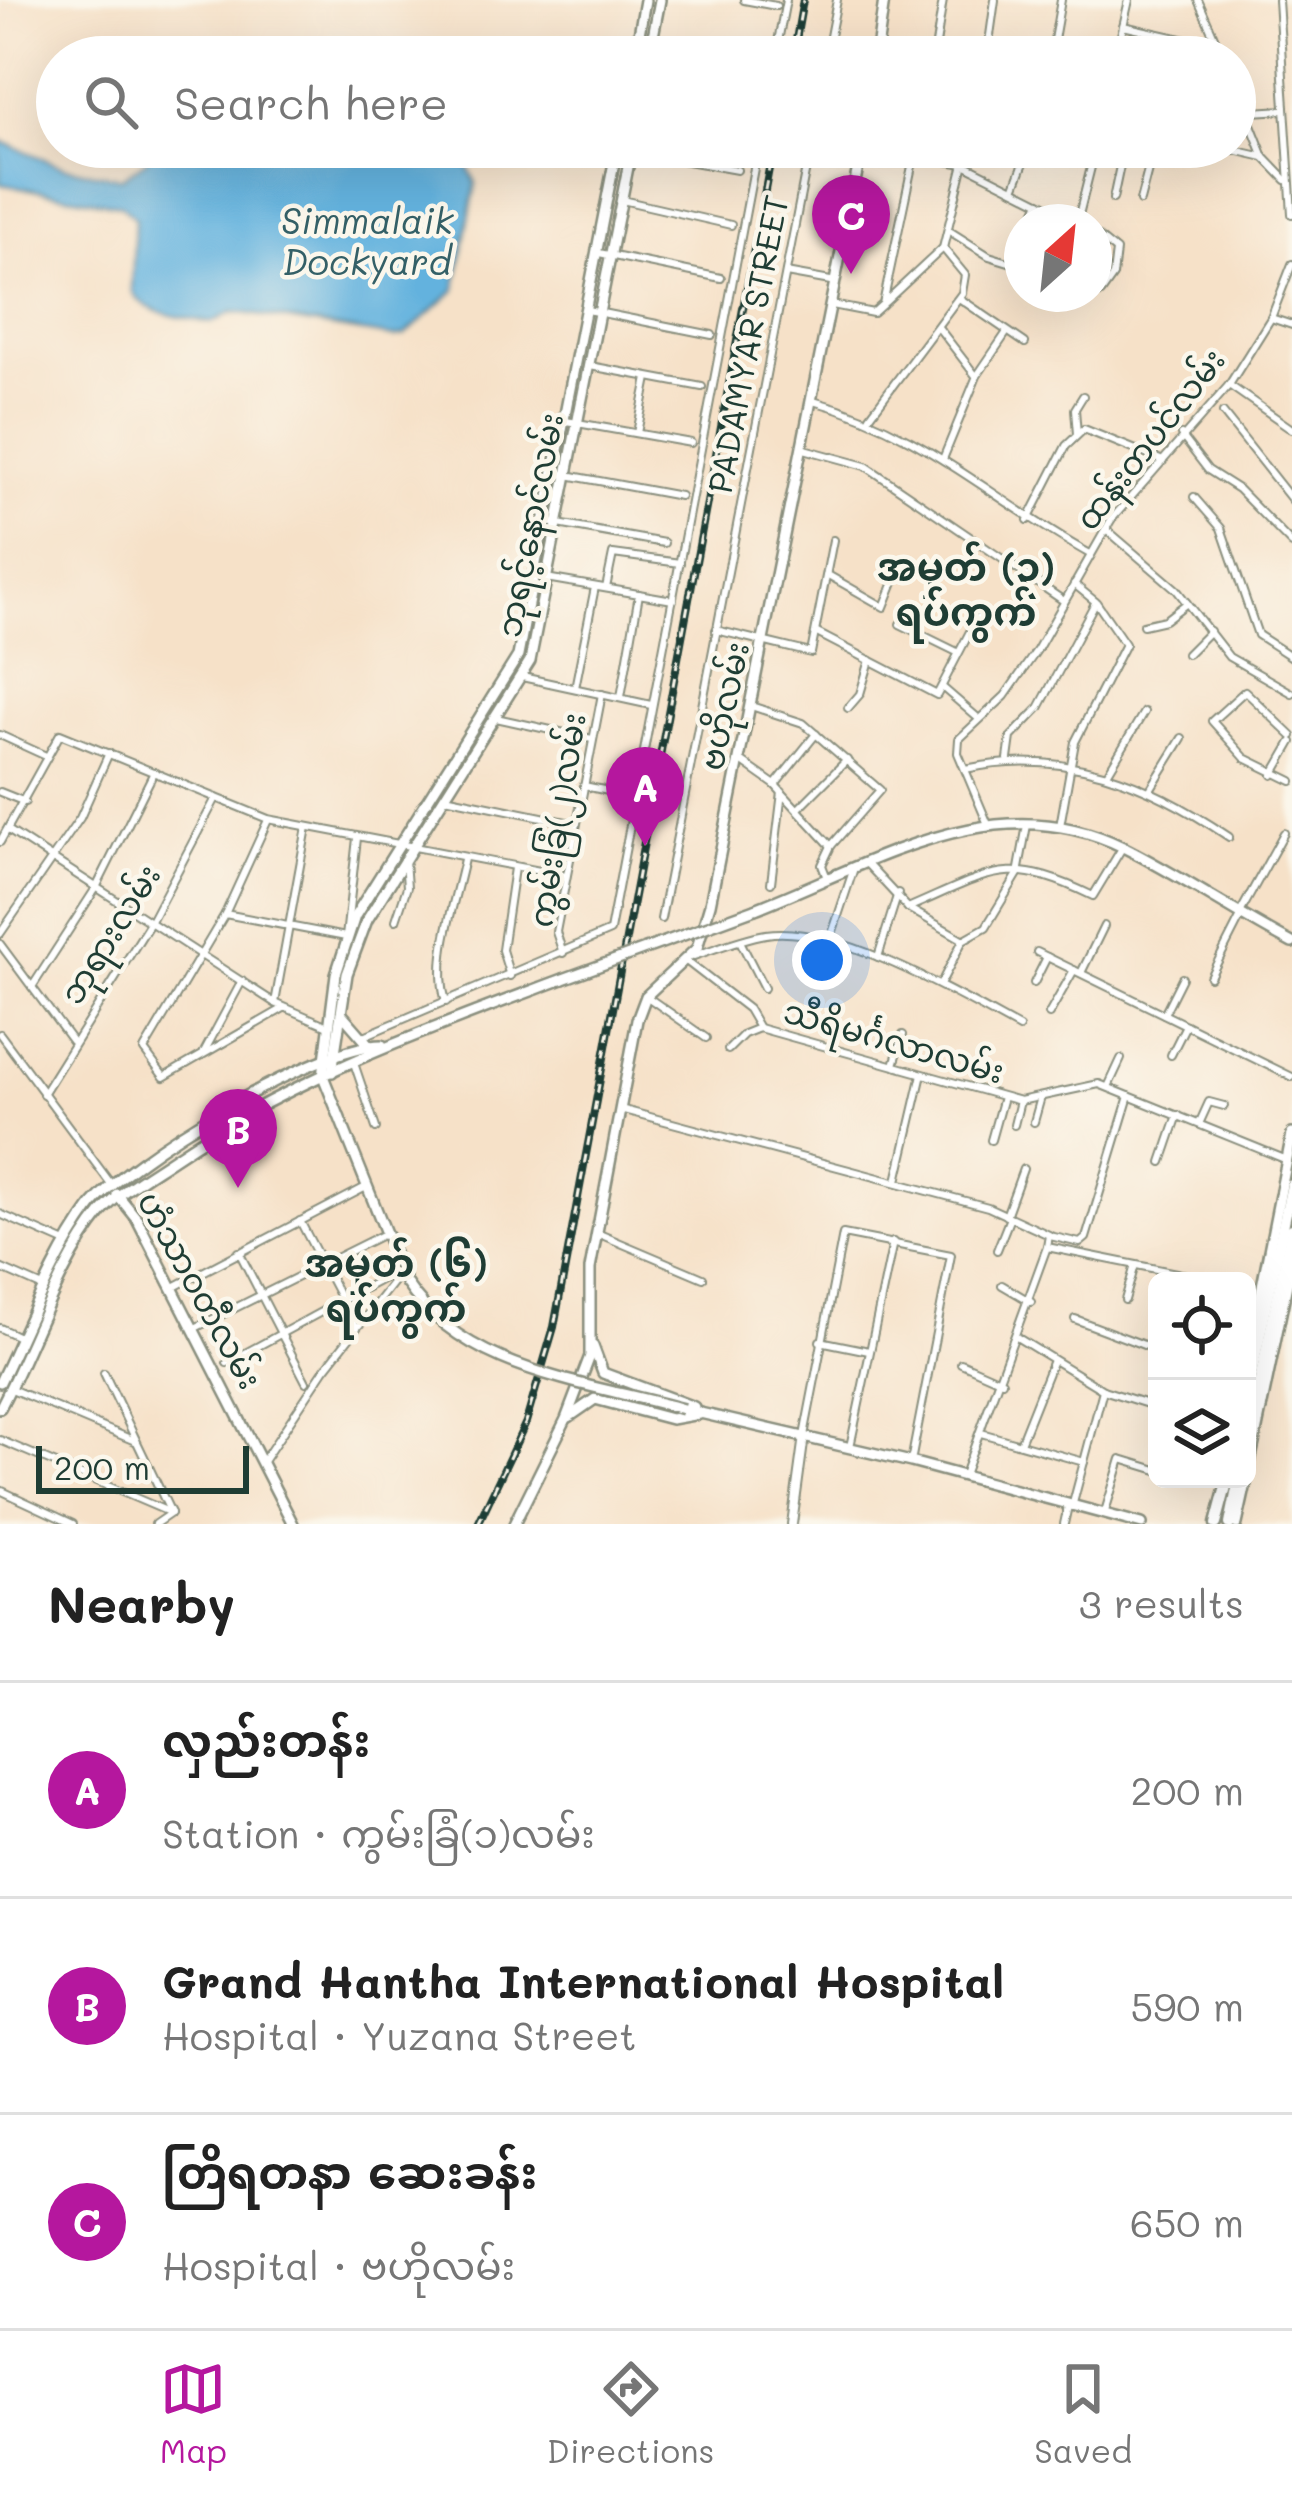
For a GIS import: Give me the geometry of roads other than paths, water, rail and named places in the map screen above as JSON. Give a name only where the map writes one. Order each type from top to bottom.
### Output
[{"type":"highway","points":[[1250,1380],[1292,1185]]},
{"type":"highway","points":[[1256,1399],[1292,1229]]},
{"type":"highway","points":[[1216,1524],[1226,1488]]},
{"type":"highway","points":[[1234,1524],[1242,1488]]},
{"type":"main road","points":[[639,36],[645,0]]},
{"type":"main road","points":[[653,36],[660,0]]},
{"type":"main road","points":[[879,36],[884,0]]},
{"type":"main road","name":"ဘုရင့်နောင်လမ်း","points":[[553,524],[556,473],[613,168]]},
{"type":"main road","name":"ဘုရင့်နောင်လမ်း","points":[[328,1059],[358,940],[470,760],[518,656],[569,476],[628,168]]},
{"type":"main road","name":"ဗဟိုလမ်း","points":[[646,996],[688,959],[710,904],[859,168]]},
{"type":"main road","name":"ဘုရင့်နောင်လမ်း","points":[[542,577],[537,640],[522,676],[430,796],[346,937],[328,1026],[328,1074],[399,1276],[438,1324],[478,1349],[704,1413]]},
{"type":"main road","points":[[459,753],[470,760]]},
{"type":"main road","points":[[430,796],[444,801]]},
{"type":"main road","points":[[3,1385],[34,1340],[80,1250],[118,1196],[217,1129],[388,1045],[828,881],[931,836],[987,822],[1060,826],[1123,846],[1290,942]]},
{"type":"main road","points":[[514,1524],[586,1372],[597,1233],[646,996]]},
{"type":"main road","points":[[340,1011],[365,1041]]},
{"type":"main road","points":[[0,1408],[3,1385],[46,1288],[68,1244],[111,1184],[236,1102],[365,1041],[388,1045]]},
{"type":"main road","points":[[1256,1314],[1292,1134]]},
{"type":"main road","name":"ဟံသာဝတီလမ်း","points":[[111,1184],[172,1288],[293,1524]]},
{"type":"main road","points":[[1256,1424],[1292,1260]]},
{"type":"main road","points":[[589,1333],[603,1373],[704,1413],[964,1476],[1097,1517],[1142,1524]]},
{"type":"main road","points":[[566,1419],[595,1400],[671,1419],[704,1413]]},
{"type":"street","points":[[744,0],[776,6]]},
{"type":"street","points":[[779,36],[786,0]]},
{"type":"street","points":[[830,36],[838,0]]},
{"type":"street","points":[[937,36],[943,0]]},
{"type":"street","points":[[991,36],[995,0]]},
{"type":"street","points":[[1055,36],[1061,0]]},
{"type":"street","points":[[1121,36],[1129,0]]},
{"type":"street","points":[[1198,0],[1214,36]]},
{"type":"street","points":[[1278,0],[1292,214]]},
{"type":"street","points":[[1123,26],[1169,36]]},
{"type":"street","points":[[1282,45],[1292,45]]},
{"type":"street","points":[[1256,112],[1285,110]]},
{"type":"street","points":[[1256,136],[1264,157],[1289,183]]},
{"type":"street","points":[[1256,155],[1264,157]]},
{"type":"street","points":[[726,168],[736,170]]},
{"type":"street","points":[[365,1041],[610,931],[754,168]]},
{"type":"street","name":"PADAMYAR STREET","points":[[661,919],[806,168]]},
{"type":"street","points":[[883,304],[912,168]]},
{"type":"street","points":[[832,305],[873,313],[943,248],[951,232],[963,168]]},
{"type":"street","points":[[972,168],[1044,204]]},
{"type":"street","points":[[1013,189],[1022,168]]},
{"type":"street","points":[[1082,204],[1091,168]]},
{"type":"street","points":[[1113,199],[1120,168]]},
{"type":"street","points":[[1141,201],[1149,168]]},
{"type":"street","points":[[622,200],[731,225]]},
{"type":"street","points":[[604,222],[618,224]]},
{"type":"street","points":[[951,232],[1004,260]]},
{"type":"street","points":[[1112,246],[1112,278]]},
{"type":"street","points":[[870,416],[959,298],[965,275],[943,248]]},
{"type":"street","points":[[599,254],[721,278]]},
{"type":"street","name":"ထန်းတပင်လမ်း","points":[[965,769],[958,744],[1005,696],[1106,529],[1181,435],[1229,385],[1270,318],[1292,264]]},
{"type":"street","points":[[786,273],[839,282]]},
{"type":"street","points":[[959,298],[1025,343]]},
{"type":"street","points":[[587,310],[712,335]]},
{"type":"street","points":[[1270,318],[1292,325]]},
{"type":"street","points":[[938,327],[977,376]]},
{"type":"street","points":[[943,459],[977,376],[1007,332]]},
{"type":"street","points":[[590,366],[702,387]]},
{"type":"street","points":[[637,434],[648,378]]},
{"type":"street","points":[[1229,385],[1292,429]]},
{"type":"street","points":[[1077,434],[1075,409],[1083,396]]},
{"type":"street","points":[[813,401],[870,416],[943,459],[1028,520],[1090,554]]},
{"type":"street","points":[[1223,413],[1292,500]]},
{"type":"street","points":[[566,421],[691,443]]},
{"type":"street","points":[[1028,520],[1084,429],[1163,461]]},
{"type":"street","points":[[1181,435],[1208,470],[1238,489],[1292,544]]},
{"type":"street","points":[[804,449],[866,466],[1064,601]]},
{"type":"street","points":[[556,473],[680,496]]},
{"type":"street","points":[[1194,497],[1221,528],[1258,635],[1265,645],[1292,657]]},
{"type":"street","points":[[553,524],[664,543]]},
{"type":"street","points":[[1106,529],[1148,561],[1229,657],[1292,693]]},
{"type":"street","points":[[716,630],[811,653],[833,540]]},
{"type":"street","points":[[606,589],[614,554],[680,562]]},
{"type":"street","points":[[828,574],[884,608],[902,562]]},
{"type":"street","points":[[542,577],[673,600]]},
{"type":"street","points":[[1060,826],[1068,764],[1125,650],[1074,584]]},
{"type":"street","points":[[575,688],[595,586]]},
{"type":"street","points":[[621,699],[639,594]]},
{"type":"street","points":[[1143,626],[1166,620],[1187,603]]},
{"type":"street","points":[[1007,759],[1011,736],[1039,708],[1094,606]]},
{"type":"street","points":[[817,633],[937,695],[955,651],[977,618]]},
{"type":"street","points":[[900,624],[955,651]]},
{"type":"street","points":[[1187,654],[1210,631]]},
{"type":"street","points":[[848,708],[860,694],[870,660]]},
{"type":"street","points":[[522,676],[651,705]]},
{"type":"street","points":[[942,687],[979,719]]},
{"type":"street","points":[[1273,775],[1292,739],[1245,691],[1212,721],[1238,752],[1273,775],[1292,781]]},
{"type":"street","name":"ကွမ်းခြံ(၂)လမ်း","points":[[563,953],[556,932],[602,694]]},
{"type":"street","points":[[751,706],[786,714],[880,791],[831,846],[822,865],[828,881]]},
{"type":"street","points":[[1107,774],[1144,712]]},
{"type":"street","points":[[494,713],[593,740]]},
{"type":"street","points":[[0,842],[60,734],[268,819],[566,876]]},
{"type":"street","points":[[775,785],[816,734]]},
{"type":"street","points":[[0,735],[46,756]]},
{"type":"street","points":[[1151,788],[1182,738]]},
{"type":"street","points":[[0,934],[80,818],[109,753]]},
{"type":"street","points":[[987,822],[965,769],[1007,759],[1068,764],[1151,788],[1229,837]]},
{"type":"street","points":[[798,809],[847,760]]},
{"type":"street","points":[[740,761],[775,785],[831,846]]},
{"type":"street","points":[[32,987],[96,888],[154,772]]},
{"type":"street","points":[[584,786],[634,796]]},
{"type":"street","points":[[0,792],[25,802]]},
{"type":"street","points":[[771,883],[782,792]]},
{"type":"street","name":"ဘုရားလမ်း","points":[[43,1094],[150,923],[216,798]]},
{"type":"street","points":[[444,801],[576,824]]},
{"type":"street","points":[[268,819],[225,914],[144,1050],[164,1077],[284,1008]]},
{"type":"street","points":[[940,985],[963,940],[986,927],[1020,868],[1027,822]]},
{"type":"street","points":[[275,1003],[307,827]]},
{"type":"street","points":[[8,830],[275,1003],[328,1026]]},
{"type":"street","points":[[1210,976],[1284,833]]},
{"type":"street","points":[[225,914],[346,937],[357,838]]},
{"type":"street","points":[[908,908],[1020,868],[1061,878],[1093,896],[1123,846]]},
{"type":"street","points":[[447,1003],[440,983],[464,859]]},
{"type":"street","points":[[397,920],[407,887],[405,860]]},
{"type":"street","points":[[867,864],[908,908],[963,940]]},
{"type":"street","points":[[510,976],[502,950],[514,868]]},
{"type":"street","points":[[829,943],[853,871]]},
{"type":"street","points":[[878,957],[898,893]]},
{"type":"street","points":[[1049,1014],[1104,926]]},
{"type":"street","points":[[688,959],[781,933],[829,943],[878,957],[1019,1028]]},
{"type":"street","points":[[740,941],[764,988]]},
{"type":"street","points":[[0,944],[72,1041]]},
{"type":"street","points":[[1037,952],[1292,1077]]},
{"type":"street","points":[[1034,982],[1047,957]]},
{"type":"street","points":[[688,959],[748,1009],[759,1028],[728,1049]]},
{"type":"street","points":[[1164,1014],[1182,978]]},
{"type":"street","points":[[203,1053],[242,981]]},
{"type":"street","points":[[646,996],[706,1038]]},
{"type":"street","points":[[1171,1055],[1186,1025]]},
{"type":"street","name":"သီရိမင်္ဂလာလမ်း","points":[[759,1028],[1020,1101],[1097,1084],[1108,1087]]},
{"type":"street","name":"ဟံသာဝတီလမ်း","points":[[0,1034],[111,1184]]},
{"type":"street","points":[[894,1065],[903,1034]]},
{"type":"street","points":[[1120,1059],[1108,1087],[1287,1160]]},
{"type":"street","points":[[354,1063],[376,1128]]},
{"type":"street","points":[[897,1181],[922,1074]]},
{"type":"street","points":[[620,1109],[897,1181],[1080,1244],[1086,1238],[1129,1096]]},
{"type":"street","points":[[992,1140],[1003,1097]]},
{"type":"street","points":[[1034,1122],[1041,1097]]},
{"type":"street","points":[[1014,1124],[1020,1101]]},
{"type":"street","points":[[1199,1124],[1209,1102],[1224,1106]]},
{"type":"street","points":[[1162,1162],[1178,1115]]},
{"type":"street","points":[[997,1250],[1023,1169]]},
{"type":"street","points":[[172,1288],[368,1186]]},
{"type":"street","points":[[0,1214],[80,1250]]},
{"type":"street","points":[[301,1221],[354,1324]]},
{"type":"street","points":[[193,1329],[386,1233]]},
{"type":"street","points":[[597,1233],[703,1277]]},
{"type":"street","points":[[792,1524],[820,1341],[843,1234],[953,1258],[911,1462]]},
{"type":"street","points":[[964,1476],[1018,1339],[1049,1235]]},
{"type":"street","points":[[850,1447],[892,1242]]},
{"type":"street","points":[[1047,1247],[1169,1272]]},
{"type":"street","points":[[239,1252],[306,1382]]},
{"type":"street","points":[[1125,1300],[1135,1265]]},
{"type":"street","points":[[0,1268],[46,1288]]},
{"type":"street","points":[[227,1363],[341,1300],[399,1276]]},
{"type":"street","points":[[262,1463],[324,1370],[399,1276]]},
{"type":"street","points":[[1002,1285],[1031,1302]]},
{"type":"street","points":[[1256,1288],[1261,1288]]},
{"type":"street","points":[[1075,1318],[1148,1346]]},
{"type":"street","points":[[0,1328],[34,1340]]},
{"type":"street","points":[[1018,1339],[1102,1390],[1148,1404]]},
{"type":"street","points":[[820,1341],[870,1351]]},
{"type":"street","points":[[1019,1444],[1053,1360]]},
{"type":"street","points":[[961,1364],[1002,1381]]},
{"type":"street","points":[[104,1373],[171,1514]]},
{"type":"street","points":[[3,1385],[137,1442]]},
{"type":"street","points":[[1064,1524],[1102,1390]]},
{"type":"street","points":[[981,1433],[1084,1462]]},
{"type":"street","points":[[0,1440],[171,1514]]},
{"type":"street","points":[[1097,1517],[1121,1459],[1148,1467]]},
{"type":"street","points":[[0,1490],[73,1524]]},
{"type":"street","points":[[155,1524],[171,1514]]},
{"type":"water","name":"Simmalaik Dockyard","points":[[0,141],[36,156],[36,168],[69,168],[122,178],[136,168],[468,168],[476,183],[455,290],[405,335],[394,337],[244,313],[232,312],[211,323],[167,314],[146,305],[132,290],[135,218],[121,205],[0,184]]},
{"type":"railway","points":[[797,36],[803,0]]},
{"type":"railway","points":[[478,1524],[526,1422],[554,1327],[769,168]]},
{"type":"place","name":"တြိရတနာ ဆေးခန်း","points":[[851,274]]},
{"type":"place","name":"လှည်းတန်း","points":[[645,846]]},
{"type":"place","name":"Grand Hantha International Hospital","points":[[238,1188]]},
{"type":"district","name":"အမှတ် (၃) ရပ်ကွက်","points":[[966,590]]},
{"type":"district","name":"အမှတ် (၆) ရပ်ကွက်","points":[[396,1286]]}]
